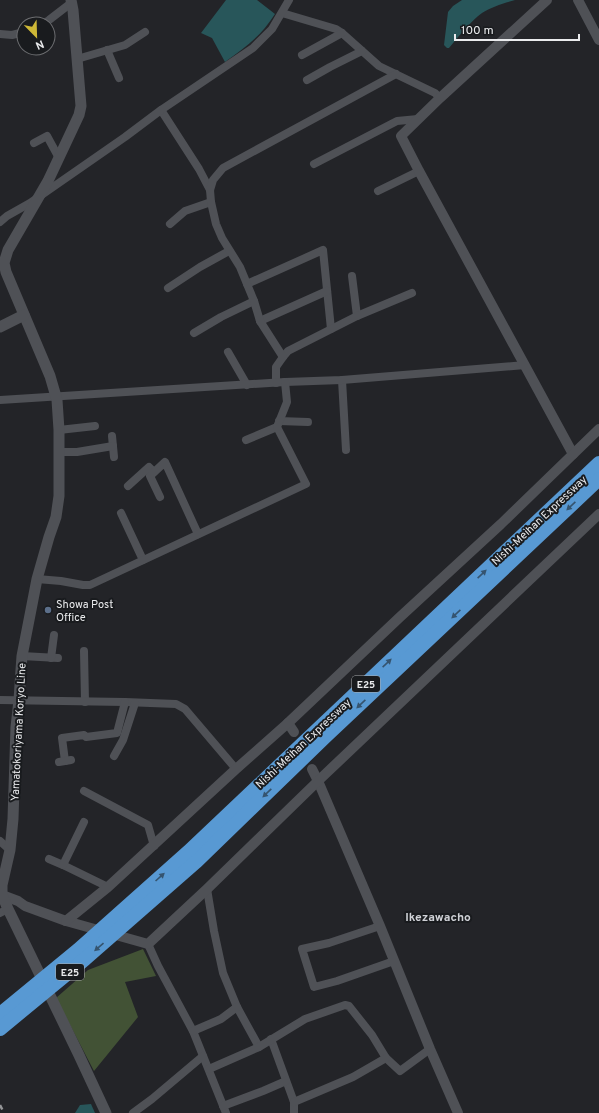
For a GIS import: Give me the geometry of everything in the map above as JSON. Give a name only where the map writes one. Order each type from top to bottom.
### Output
[{"type":"highway","name":"Nishi-Meihan Expressway","points":[[0,1029],[86,959],[188,852],[599,463]]},
{"type":"highway","name":"Nishi-Meihan Expressway","points":[[0,1014],[73,954],[197,861],[599,479]]},
{"type":"main road","name":"Yamatokoriyama Koryo Line","points":[[71,1],[81,106],[79,115],[48,181],[2,260],[50,376],[57,397],[59,430],[59,496],[56,517],[37,579],[22,656],[16,727],[13,819],[10,850],[2,885],[2,895],[4,911],[78,1053],[106,1113]]},
{"type":"main road","points":[[0,327],[24,315]]},
{"type":"street","points":[[0,222],[7,216],[30,203],[161,110],[253,48],[272,29],[289,0]]},
{"type":"street","points":[[547,0],[440,98],[401,136],[573,454]]},
{"type":"street","points":[[578,0],[599,40]]},
{"type":"street","points":[[54,16],[71,1]]},
{"type":"street","points":[[282,13],[336,29],[379,66],[435,93],[440,98]]},
{"type":"street","points":[[77,59],[125,45],[146,32]]},
{"type":"street","points":[[302,55],[342,33]]},
{"type":"street","points":[[0,34],[16,34]]},
{"type":"street","points":[[107,50],[119,78]]},
{"type":"street","points":[[307,80],[362,51]]},
{"type":"street","points":[[282,357],[260,321],[254,301],[240,267],[229,251],[216,224],[210,190],[213,180],[222,168],[396,74]]},
{"type":"street","points":[[161,110],[199,169],[210,190]]},
{"type":"street","points":[[314,164],[397,121],[418,119]]},
{"type":"street","points":[[34,143],[47,136],[58,158]]},
{"type":"street","points":[[378,190],[419,171]]},
{"type":"street","points":[[170,224],[185,211],[211,202]]},
{"type":"street","points":[[247,284],[323,250],[331,329]]},
{"type":"street","points":[[168,288],[200,267],[229,251]]},
{"type":"street","points":[[352,276],[357,316]]},
{"type":"street","points":[[260,321],[327,291]]},
{"type":"street","points":[[37,579],[90,585],[306,484],[278,424],[287,402],[276,367],[288,351],[357,316],[412,293]]},
{"type":"street","points":[[194,333],[254,301]]},
{"type":"street","points":[[228,352],[247,384]]},
{"type":"street","points":[[0,400],[280,382],[342,380],[525,365]]},
{"type":"street","points":[[342,380],[346,450]]},
{"type":"street","points":[[246,440],[278,424],[308,422]]},
{"type":"street","points":[[59,430],[95,426]]},
{"type":"street","points":[[66,921],[108,887],[154,846],[236,769],[288,723],[501,524],[599,429]]},
{"type":"street","points":[[112,436],[114,457]]},
{"type":"street","points":[[59,452],[77,452],[113,446]]},
{"type":"street","points":[[160,497],[150,476],[165,462],[198,534]]},
{"type":"street","points":[[128,486],[150,467],[154,472]]},
{"type":"street","points":[[121,513],[143,560]]},
{"type":"street","points":[[148,944],[599,514]]},
{"type":"street","points":[[22,656],[55,658],[54,635]]},
{"type":"street","points":[[84,651],[85,702]]},
{"type":"street","points":[[0,700],[176,704],[182,707],[236,769]]},
{"type":"street","points":[[65,761],[62,738],[117,733],[125,702]]},
{"type":"street","points":[[114,756],[123,740],[135,703]]},
{"type":"street","points":[[288,723],[294,732]]},
{"type":"street","points":[[312,770],[380,926],[430,1049],[458,1113]]},
{"type":"street","points":[[84,791],[148,825],[154,846]]},
{"type":"street","points":[[63,865],[84,822]]},
{"type":"street","points":[[0,841],[10,850]]},
{"type":"street","points":[[49,859],[108,887]]},
{"type":"street","points":[[207,889],[223,973],[237,1008],[259,1047]]},
{"type":"street","points":[[2,895],[66,921],[148,944],[158,966],[193,1031],[224,1110],[286,1081]]},
{"type":"street","points":[[380,926],[329,943],[302,949],[314,987],[337,981],[394,960]]},
{"type":"street","points":[[208,1069],[259,1047],[305,1019],[345,1005],[349,1006],[372,1035],[386,1058],[400,1071],[430,1049]]},
{"type":"street","points":[[193,1031],[221,1019],[237,1008]]},
{"type":"street","points":[[271,1039],[294,1102],[294,1113]]},
{"type":"street","points":[[133,1113],[203,1056]]},
{"type":"street","points":[[294,1102],[353,1077],[386,1058]]},
{"type":"green space","points":[[143,949],[156,976],[125,982],[138,1017],[94,1071],[56,998],[88,970]]},
{"type":"water","points":[[226,0],[257,0],[275,14],[253,41],[225,62],[212,38],[201,33]]},
{"type":"water","points":[[462,0],[515,0],[493,7],[482,13],[460,34],[449,48],[447,48],[444,45],[448,12],[453,6]]},
{"type":"water","points":[[91,1104],[95,1113],[75,1113],[80,1105]]},
{"type":"railway","points":[[0,1105],[4,1113]]},
{"type":"place","name":"Showa Post Office","points":[[48,610]]},
{"type":"district","name":"Ikezawacho","points":[[438,917]]}]
